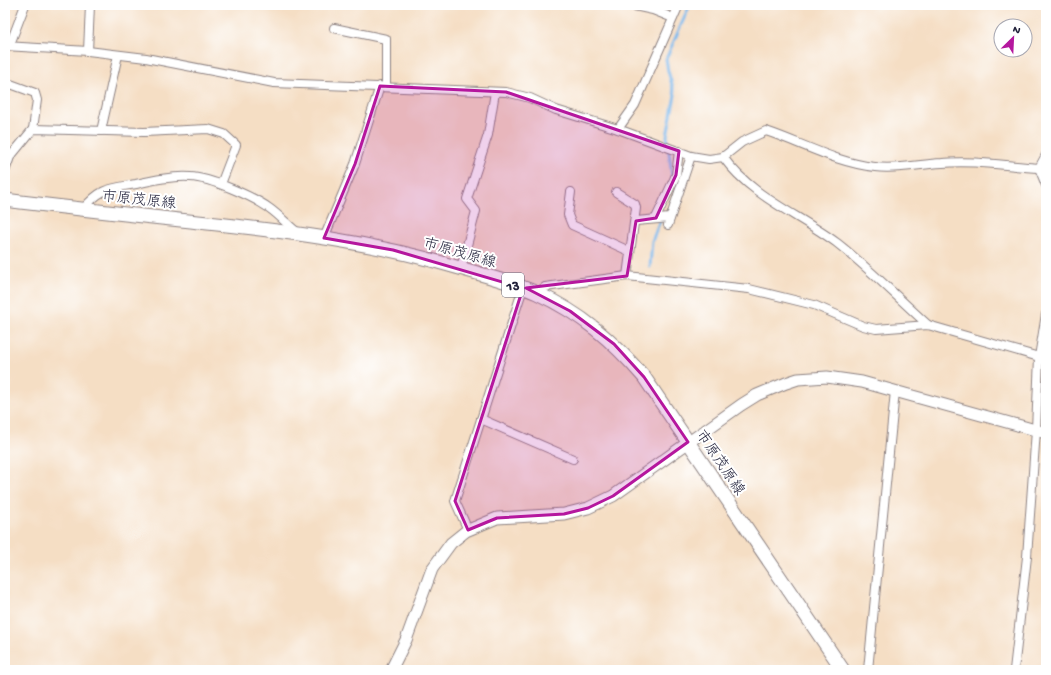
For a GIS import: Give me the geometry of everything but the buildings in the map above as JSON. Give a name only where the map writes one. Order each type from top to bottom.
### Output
[{"type":"main road","name":"市原茂原線","points":[[5,200],[297,232],[393,250],[462,268],[523,288],[537,293],[570,311],[614,344],[644,377],[843,670]]},
{"type":"street","points":[[25,5],[7,46],[88,51],[146,58],[274,83],[383,86],[506,92],[530,98],[556,110],[618,129],[691,156],[709,159],[723,157],[742,142],[766,131],[837,158],[875,168],[905,168],[942,162],[966,162],[1039,168]]},
{"type":"street","points":[[88,51],[90,5]]},
{"type":"street","points":[[630,5],[654,10],[673,18]]},
{"type":"street","points":[[618,129],[635,105],[679,5]]},
{"type":"street","points":[[324,238],[355,164],[383,86],[386,39],[334,28]]},
{"type":"street","points":[[101,131],[118,55]]},
{"type":"street","points":[[5,82],[34,93],[37,100],[33,129],[8,156],[5,172]]},
{"type":"street","points":[[462,268],[476,212],[467,199],[488,135],[495,92]]},
{"type":"street","points":[[33,129],[144,132],[208,129],[224,134],[236,146],[221,184]]},
{"type":"street","points":[[656,218],[676,175],[679,151]]},
{"type":"street","points":[[1039,168],[1046,155]]},
{"type":"street","points":[[636,221],[656,218],[669,222],[683,185],[691,156]]},
{"type":"street","points":[[723,157],[748,186],[850,253],[928,325]]},
{"type":"street","points":[[1039,168],[1046,185]]},
{"type":"street","points":[[83,209],[91,199],[103,190],[171,177],[206,179],[221,184],[270,208],[297,232]]},
{"type":"street","points":[[571,192],[568,215],[572,225],[629,251]]},
{"type":"street","points":[[616,192],[635,204],[636,221],[629,251],[627,276]]},
{"type":"street","points":[[537,293],[545,287],[627,276],[748,290],[814,305],[863,326],[876,329],[928,325],[1039,357]]},
{"type":"street","points":[[468,530],[455,501],[523,288]]},
{"type":"street","points":[[1014,670],[1041,432],[1042,370],[1039,357],[1046,314]]},
{"type":"street","points":[[391,670],[406,640],[432,569],[451,543],[468,530],[497,518],[564,514],[588,508],[613,496],[757,395],[774,387],[798,379],[814,377],[844,379],[895,391],[1041,432]]},
{"type":"street","points":[[868,670],[895,391]]},
{"type":"street","points":[[481,419],[573,459]]},
{"type":"highlighted area","points":[[380,86],[506,92],[679,151],[676,175],[656,218],[636,221],[627,276],[526,288],[570,311],[614,344],[644,377],[688,442],[613,496],[588,508],[564,514],[497,518],[468,530],[455,501],[523,288],[393,250],[324,238],[355,164]]},
{"type":"waterway","points":[[672,177],[667,136],[675,95],[666,59],[690,5]]},
{"type":"waterway","points":[[650,267],[652,241],[660,221]]}]
